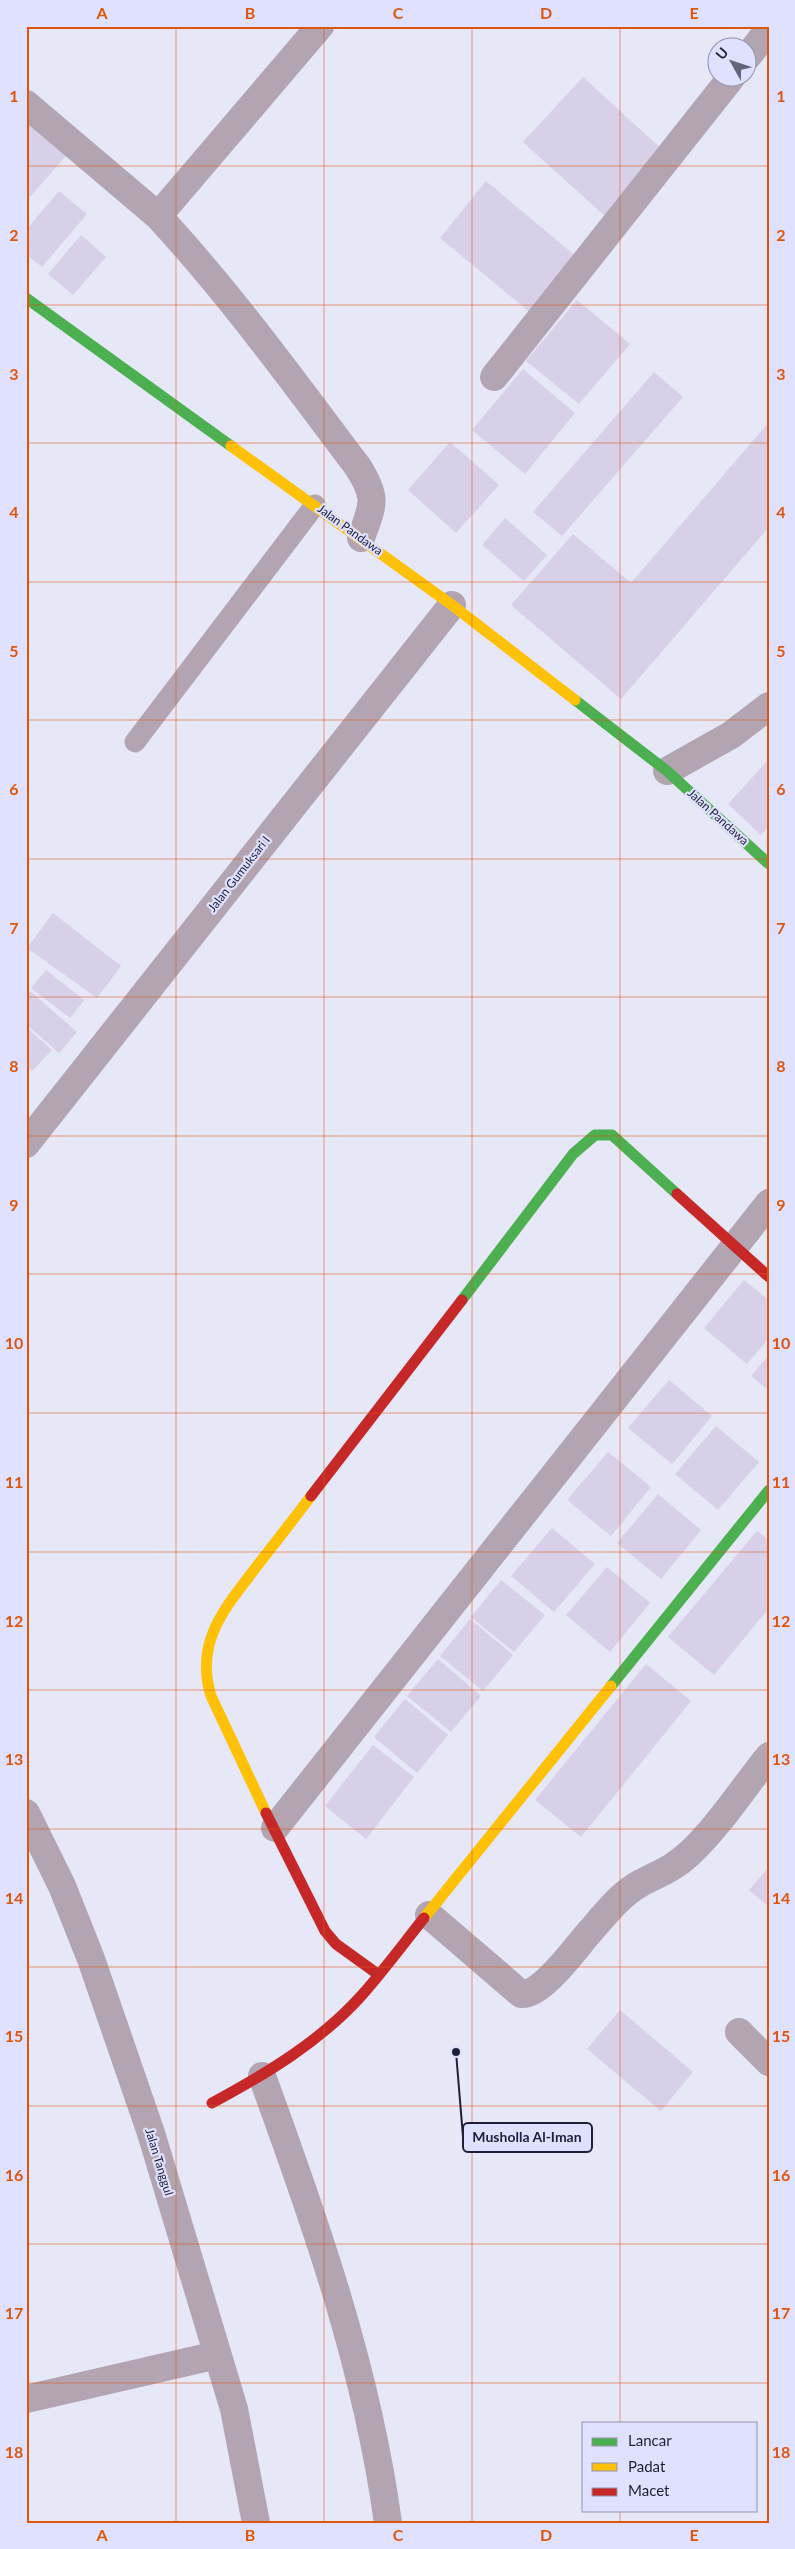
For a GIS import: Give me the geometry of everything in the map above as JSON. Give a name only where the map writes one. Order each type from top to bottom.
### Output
[{"type":"street","points":[[158,216],[320,26]]},
{"type":"street","points":[[758,43],[769,29]]},
{"type":"street","points":[[494,377],[723,88]]},
{"type":"street","points":[[26,104],[158,216],[201,263],[246,317],[370,486],[373,505],[361,538]]},
{"type":"street","name":"Jalan Pandawa","points":[[26,298],[452,605],[667,771],[769,864]]},
{"type":"street","name":"Jalan Gumuksari I","points":[[26,1144],[452,605]]},
{"type":"street","points":[[667,771],[731,735],[769,706]]},
{"type":"street","points":[[379,1975],[336,1944],[325,1931],[297,1878],[206,1683],[205,1664],[214,1627],[226,1605],[573,1154],[593,1134],[612,1135],[769,1278]]},
{"type":"street","points":[[275,1828],[769,1203]]},
{"type":"street","points":[[212,2103],[262,2076],[334,2025],[362,1995],[769,1490]]},
{"type":"street","points":[[429,1914],[521,1994],[528,1994],[552,1975],[604,1916],[629,1891],[641,1883],[668,1871],[691,1852],[769,1756]]},
{"type":"street","name":"Jalan Tanggul","points":[[26,1814],[62,1886],[91,1958],[151,2133],[234,2409],[256,2523]]},
{"type":"street","points":[[739,2032],[769,2062]]},
{"type":"street","points":[[262,2076],[317,2224],[349,2336],[368,2417],[388,2523]]},
{"type":"street","points":[[26,2399],[217,2355]]},
{"type":"lane","points":[[135,742],[315,505]]},
{"type":"building","points":[[583,77],[666,153],[607,218],[523,142]]},
{"type":"building","points":[[26,117],[71,150],[30,197],[26,194]]},
{"type":"building","points":[[486,181],[578,258],[532,314],[440,238]]},
{"type":"building","points":[[59,191],[87,214],[42,267],[26,254],[26,230]]},
{"type":"building","points":[[81,235],[106,257],[73,295],[48,274]]},
{"type":"building","points":[[577,300],[630,344],[579,404],[526,361]]},
{"type":"building","points":[[523,369],[575,413],[525,474],[472,430]]},
{"type":"building","points":[[654,372],[683,397],[562,536],[533,512]]},
{"type":"building","points":[[769,422],[769,527],[621,699],[511,605],[573,534],[631,583]]},
{"type":"building","points":[[450,442],[499,485],[456,533],[408,490]]},
{"type":"building","points":[[505,518],[547,555],[524,581],[482,545]]},
{"type":"building","points":[[769,759],[769,826],[761,835],[728,804]]},
{"type":"building","points":[[53,913],[121,966],[97,998],[27,948]]},
{"type":"building","points":[[46,970],[84,1000],[70,1018],[31,988]]},
{"type":"building","points":[[30,991],[77,1032],[59,1053],[26,1024],[26,995]]},
{"type":"building","points":[[26,1027],[52,1050],[32,1071],[26,1066]]},
{"type":"building","points":[[744,1280],[769,1300],[769,1338],[747,1364],[704,1328]]},
{"type":"building","points":[[769,1355],[769,1391],[751,1376]]},
{"type":"building","points":[[669,1380],[712,1416],[672,1464],[628,1428]]},
{"type":"building","points":[[716,1426],[759,1462],[718,1510],[675,1474]]},
{"type":"building","points":[[608,1452],[651,1487],[611,1536],[567,1500]]},
{"type":"building","points":[[658,1494],[701,1530],[661,1579],[617,1543]]},
{"type":"building","points":[[552,1528],[595,1564],[554,1612],[511,1576]]},
{"type":"building","points":[[757,1531],[769,1540],[769,1608],[714,1675],[668,1637]]},
{"type":"building","points":[[607,1567],[650,1603],[610,1652],[566,1615]]},
{"type":"building","points":[[501,1580],[545,1615],[514,1652],[471,1617]]},
{"type":"building","points":[[470,1619],[513,1655],[483,1691],[440,1656]]},
{"type":"building","points":[[438,1659],[481,1696],[451,1732],[407,1696]]},
{"type":"building","points":[[646,1664],[691,1701],[581,1837],[535,1800]]},
{"type":"building","points":[[405,1699],[448,1735],[417,1773],[374,1737]]},
{"type":"building","points":[[373,1745],[414,1777],[366,1839],[325,1806]]},
{"type":"building","points":[[769,1867],[769,1907],[749,1890]]},
{"type":"building","points":[[620,2010],[693,2072],[661,2111],[587,2049]]},
{"type":"traffic: fast","points":[[26,298],[231,446]]},
{"type":"traffic: fast","points":[[575,700],[667,771],[769,864]]},
{"type":"traffic: fast","points":[[462,1300],[573,1154],[595,1135],[612,1135],[677,1194]]},
{"type":"traffic: fast","points":[[611,1686],[769,1490]]},
{"type":"traffic: slow","points":[[231,446],[452,605],[575,700]]},
{"type":"traffic: slow","points":[[266,1813],[211,1696],[207,1676],[207,1658],[210,1642],[224,1611],[311,1496]]},
{"type":"traffic: slow","points":[[424,1918],[611,1686]]},
{"type":"traffic: jam","points":[[677,1194],[769,1277]]},
{"type":"traffic: jam","points":[[311,1496],[462,1300]]},
{"type":"traffic: jam","points":[[266,1813],[325,1931],[336,1944],[379,1975]]},
{"type":"traffic: jam","points":[[212,2103],[272,2068],[311,2042],[329,2027],[362,1995],[424,1918]]},
{"type":"place","name":"Musholla Al-Iman","points":[[456,2052]]}]
